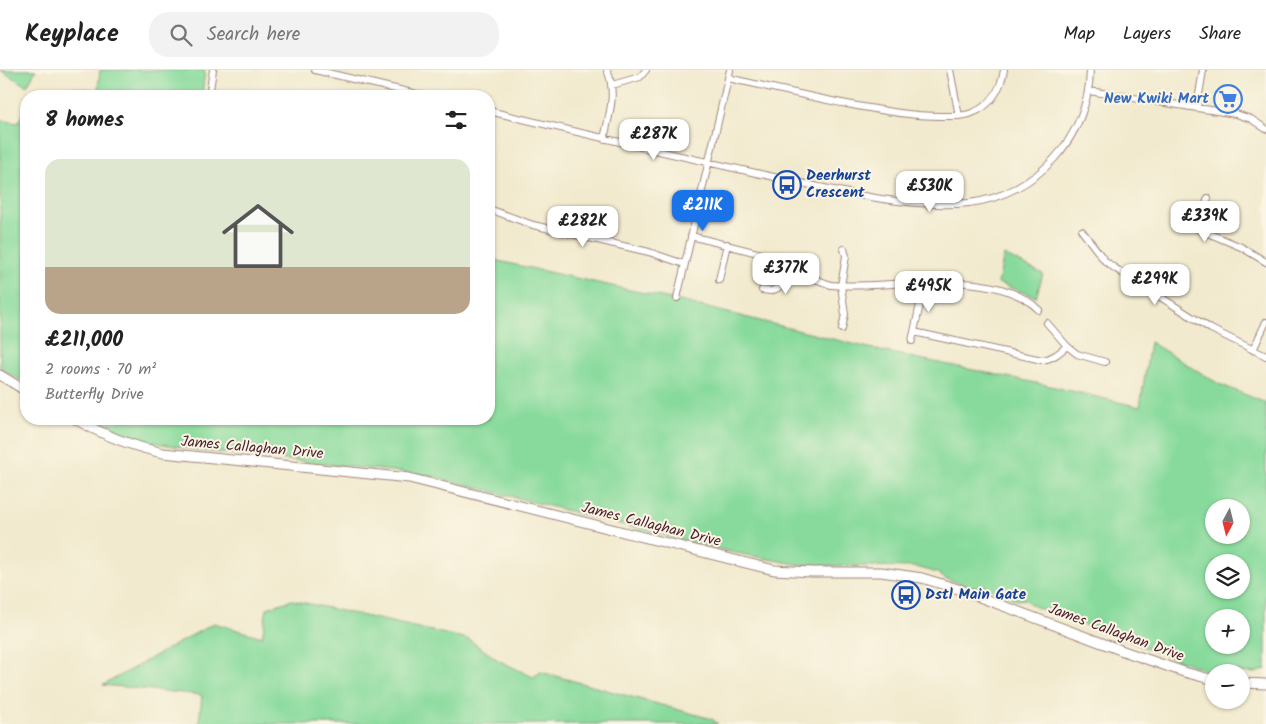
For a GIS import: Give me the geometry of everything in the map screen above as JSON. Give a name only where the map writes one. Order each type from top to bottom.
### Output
[{"type":"street","points":[[211,90],[213,70]]},
{"type":"street","points":[[315,70],[400,90]]},
{"type":"street","points":[[604,139],[612,103],[612,86],[607,70]]},
{"type":"street","points":[[612,86],[640,77],[646,70]]},
{"type":"street","points":[[678,298],[684,264],[730,70]]},
{"type":"street","points":[[950,70],[959,116]]},
{"type":"street","points":[[728,78],[805,96],[886,111],[927,116],[959,116],[971,114],[995,96],[1002,81],[1004,70]]},
{"type":"street","points":[[495,112],[708,163],[863,196],[950,204],[996,197],[1020,186],[1046,168],[1073,134],[1080,120],[1089,90],[1090,70]]},
{"type":"street","points":[[1197,106],[1203,70]]},
{"type":"street","points":[[1089,90],[1197,106],[1236,114],[1251,119],[1266,130]]},
{"type":"street","points":[[1208,198],[1196,228],[1241,247],[1266,262]]},
{"type":"street","points":[[495,210],[533,225],[649,252],[684,264]]},
{"type":"street","points":[[1082,231],[1105,261],[1116,269],[1211,329],[1266,356]]},
{"type":"street","points":[[691,236],[777,258],[814,279],[831,285],[967,283],[999,289],[1031,302],[1039,310]]},
{"type":"street","points":[[719,280],[727,244]]},
{"type":"street","points":[[842,330],[845,314],[841,286],[846,256],[844,249]]},
{"type":"street","points":[[762,290],[771,291],[778,288],[781,278],[791,265]]},
{"type":"street","points":[[912,341],[922,295],[920,283]]},
{"type":"street","points":[[1252,350],[1266,322]]},
{"type":"street","points":[[1047,323],[1067,346],[1077,354],[1105,362]]},
{"type":"street","points":[[914,332],[1042,360],[1048,360],[1056,356],[1067,346]]},
{"type":"street","points":[[0,375],[20,387]]},
{"type":"street","name":"James Callaghan Drive","points":[[86,425],[111,438],[163,454],[409,478],[774,570],[880,572],[922,578],[1126,652],[1205,678]]},
{"type":"street","points":[[1250,683],[1266,684]]},
{"type":"green space","points":[[0,70],[36,70],[27,86]]},
{"type":"green space","points":[[100,70],[205,70],[203,90],[98,90]]},
{"type":"green space","points":[[65,87],[98,90],[65,90]]},
{"type":"green space","points":[[20,119],[20,380],[0,368],[0,120],[18,123]]},
{"type":"green space","points":[[1004,255],[1043,274],[1036,297],[998,283]]},
{"type":"green space","points":[[495,260],[680,301],[881,351],[1046,385],[1140,407],[1150,342],[1219,384],[1266,403],[1266,669],[1256,673],[1250,673],[1250,664],[1205,664],[1205,670],[1031,605],[1025,599],[1016,600],[985,586],[979,589],[944,578],[938,573],[916,567],[801,565],[730,552],[427,475],[204,451],[144,441],[124,435],[102,425],[495,425]]},
{"type":"green space","points":[[292,600],[468,639],[498,660],[533,677],[541,672],[712,719],[718,724],[199,724],[202,695],[103,685],[214,623],[262,637],[267,608]]},
{"type":"place","name":"New Kwiki Mart","points":[[1228,99]]},
{"type":"place","name":"Deerhurst Crescent","points":[[787,185]]},
{"type":"place","name":"Dstl Main Gate","points":[[906,595]]}]
